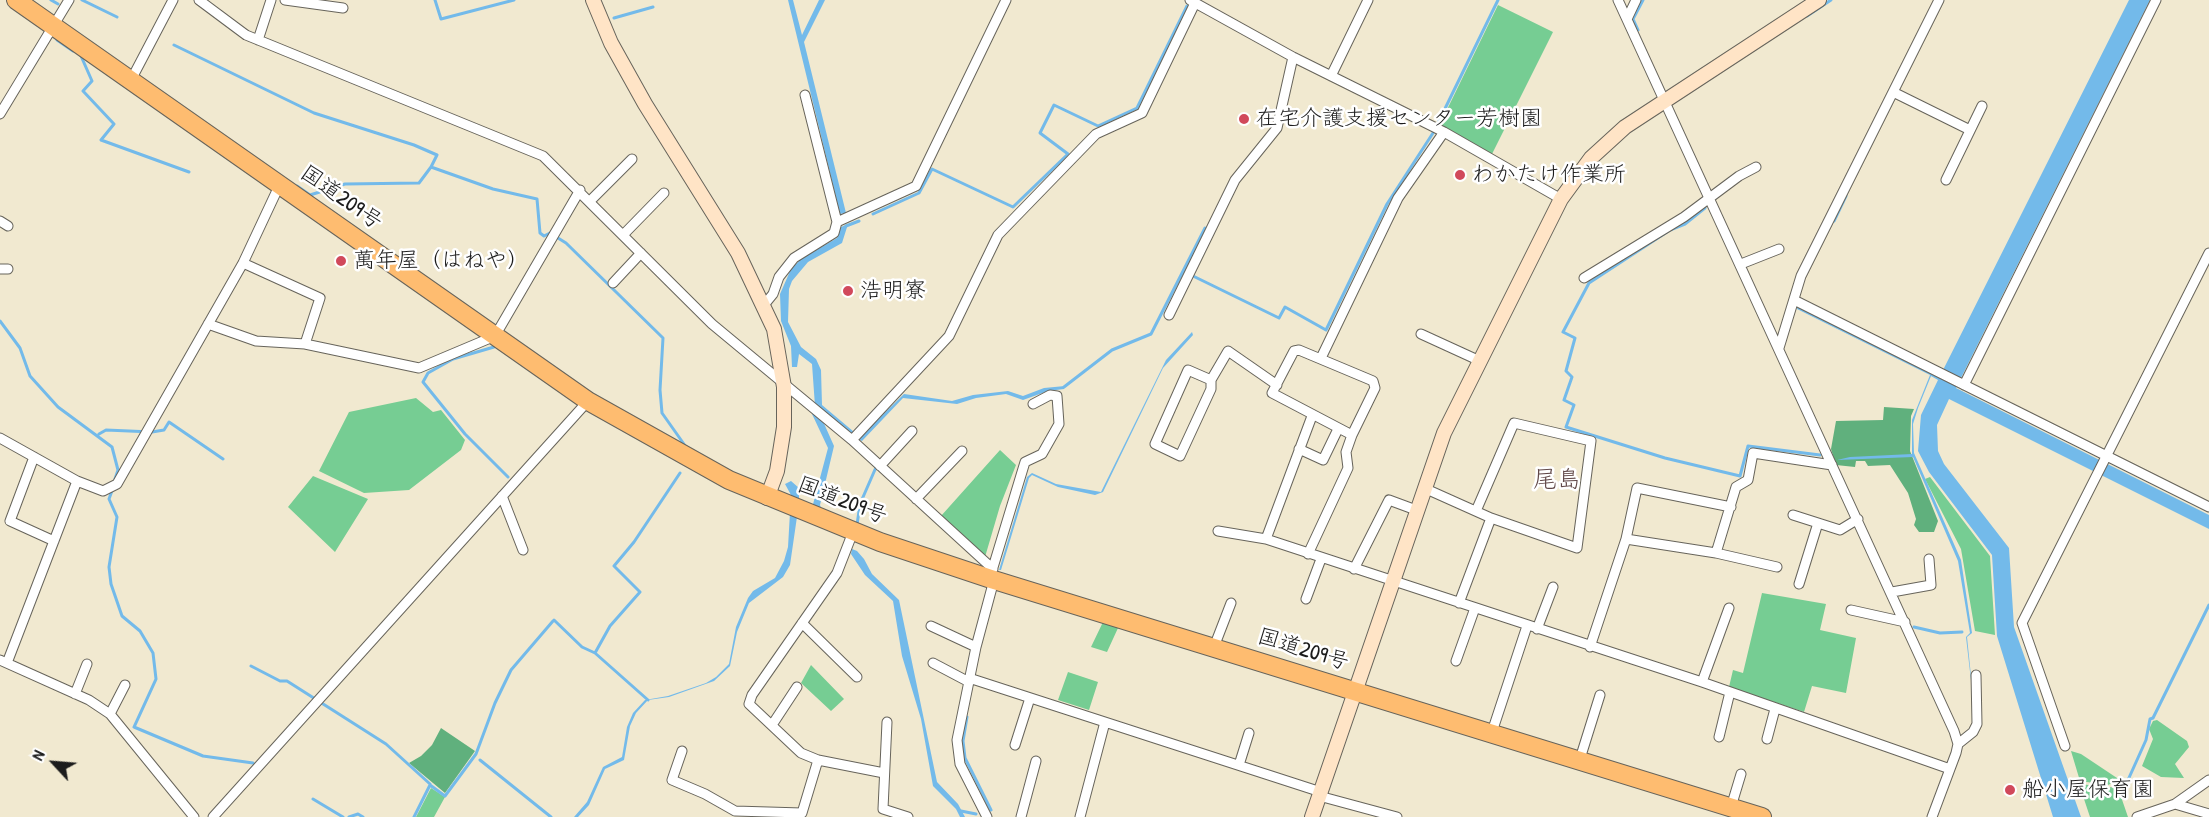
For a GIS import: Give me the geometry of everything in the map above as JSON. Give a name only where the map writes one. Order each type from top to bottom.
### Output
[{"type":"highway","name":"国道209号","points":[[16,0],[588,401],[673,452],[767,498],[853,532],[1733,811],[1762,817]]},
{"type":"street","points":[[0,114],[69,0]]},
{"type":"street","points":[[130,80],[173,0]]},
{"type":"street","points":[[199,0],[222,20],[258,40],[543,156],[580,190],[712,324],[784,387],[852,440],[916,499],[992,576]]},
{"type":"street","points":[[258,40],[271,0]]},
{"type":"street","points":[[285,0],[343,8]]},
{"type":"street","points":[[593,0],[611,43],[645,104],[738,253],[774,328],[784,387],[782,438],[777,471],[767,498]]},
{"type":"street","points":[[837,222],[916,186],[1006,0]]},
{"type":"street","points":[[1331,76],[1368,0]]},
{"type":"street","points":[[1618,0],[1708,199],[1741,264],[1892,592],[1958,744]]},
{"type":"street","points":[[1627,19],[1636,0]]},
{"type":"street","points":[[1312,817],[1357,692],[1416,510],[1444,433],[1561,199],[1591,158],[1625,127],[1819,0]]},
{"type":"street","points":[[1779,348],[1801,276],[1939,0]]},
{"type":"street","points":[[1964,385],[2156,0]]},
{"type":"street","points":[[852,440],[949,336],[998,235],[1096,134],[1142,113],[1192,1],[1293,57],[1444,132],[1561,199]]},
{"type":"street","points":[[1169,315],[1236,180],[1278,128],[1293,57]]},
{"type":"street","points":[[1893,92],[1970,130]]},
{"type":"street","points":[[764,304],[773,294],[779,277],[794,258],[834,233],[837,222],[805,95]]},
{"type":"street","points":[[1946,180],[1982,106]]},
{"type":"street","points":[[1321,358],[1398,198],[1444,132]]},
{"type":"street","points":[[590,201],[632,159]]},
{"type":"street","points":[[1584,278],[1684,217],[1738,176],[1756,167]]},
{"type":"street","points":[[0,438],[77,481],[103,491],[117,484],[243,263],[280,184]]},
{"type":"street","points":[[208,324],[228,333],[256,341],[305,344],[419,368],[495,336],[580,190]]},
{"type":"street","points":[[623,235],[664,193]]},
{"type":"street","points":[[1741,264],[1779,249]]},
{"type":"street","points":[[613,283],[641,253]]},
{"type":"street","points":[[2065,746],[2022,623],[2209,253]]},
{"type":"street","points":[[243,263],[320,298],[305,344]]},
{"type":"street","points":[[1794,300],[2209,507]]},
{"type":"street","points":[[1421,334],[1480,361]]},
{"type":"street","points":[[1308,554],[1348,468],[1346,452],[1375,388],[1373,381],[1321,358],[1299,350],[1294,351],[1272,393],[1352,435]]},
{"type":"street","points":[[1211,380],[1188,370],[1155,444],[1179,456],[1211,389],[1211,380],[1228,351],[1277,385]]},
{"type":"street","points":[[987,817],[960,764],[957,740],[992,576],[1025,462],[1042,454],[1059,424],[1057,396],[1050,395],[1033,404]]},
{"type":"street","points":[[213,817],[588,401]]},
{"type":"street","points":[[1266,539],[1312,416]]},
{"type":"street","points":[[1424,488],[1491,518],[1577,548],[1591,441],[1514,423],[1476,511]]},
{"type":"street","points":[[1299,449],[1323,460],[1338,429]]},
{"type":"street","points":[[880,466],[912,431]]},
{"type":"street","points":[[916,499],[962,451]]},
{"type":"street","points":[[1716,554],[1736,487],[1748,480],[1753,453],[1832,465]]},
{"type":"street","points":[[34,457],[10,521],[54,541]]},
{"type":"street","points":[[77,481],[4,662],[75,694],[110,714],[194,817]]},
{"type":"street","points":[[1590,647],[1626,539],[1637,488],[1731,507]]},
{"type":"street","points":[[502,496],[523,550]]},
{"type":"street","points":[[1354,569],[1389,500],[1416,510]]},
{"type":"street","points":[[1793,515],[1840,530],[1858,519]]},
{"type":"street","points":[[1459,603],[1491,518]]},
{"type":"street","points":[[1799,584],[1818,523]]},
{"type":"street","points":[[1218,531],[1266,539],[1321,559],[1702,682],[1950,770]]},
{"type":"street","points":[[853,532],[837,573],[752,695],[749,704],[801,753],[818,760],[884,773]]},
{"type":"street","points":[[1626,539],[1777,567]]},
{"type":"street","points":[[1306,599],[1321,559]]},
{"type":"street","points":[[1892,592],[1931,585],[1929,559]]},
{"type":"street","points":[[1491,735],[1532,627],[1553,587]]},
{"type":"street","points":[[1214,647],[1231,603]]},
{"type":"street","points":[[1456,662],[1475,608]]},
{"type":"street","points":[[1702,682],[1730,608]]},
{"type":"street","points":[[1851,610],[1905,622]]},
{"type":"street","points":[[802,623],[857,677]]},
{"type":"street","points":[[931,626],[976,647]]},
{"type":"street","points":[[933,663],[969,680],[1397,817]]},
{"type":"street","points":[[75,694],[87,664]]},
{"type":"street","points":[[1932,817],[1958,744],[1967,738],[1977,724],[1976,675]]},
{"type":"street","points":[[110,714],[125,685]]},
{"type":"street","points":[[772,725],[797,687]]},
{"type":"street","points":[[1719,737],[1730,692]]},
{"type":"street","points":[[1579,762],[1600,695]]},
{"type":"street","points":[[1015,745],[1030,698]]},
{"type":"street","points":[[1767,739],[1775,708]]},
{"type":"street","points":[[886,722],[883,809],[909,817]]},
{"type":"street","points":[[1080,817],[1105,722]]},
{"type":"street","points":[[1239,765],[1249,733]]},
{"type":"street","points":[[682,751],[672,780],[705,794],[735,811],[777,815],[802,813],[818,760]]},
{"type":"street","points":[[1021,817],[1036,761]]},
{"type":"street","points":[[1733,811],[1741,774]]},
{"type":"street","points":[[2137,817],[2152,814],[2175,804],[2209,780]]},
{"type":"street","points":[[2175,804],[2209,814]]},
{"type":"green space","points":[[1498,5],[1553,32],[1492,154],[1440,124]]},
{"type":"green space","points":[[416,398],[433,412],[441,410],[465,440],[461,450],[409,490],[364,493],[319,471],[349,412]]},
{"type":"green space","points":[[1884,407],[1914,409],[1911,416],[1910,451],[1938,521],[1934,532],[1919,532],[1914,525],[1916,519],[1908,493],[1890,465],[1868,466],[1865,461],[1856,461],[1855,467],[1836,465],[1831,449],[1836,421],[1883,420]]},
{"type":"green space","points":[[1000,450],[1016,465],[1000,506],[985,557],[941,516]]},
{"type":"green space","points":[[313,476],[368,499],[335,552],[288,507]]},
{"type":"green space","points":[[1930,477],[1990,556],[1995,635],[1975,631],[1961,549],[1925,479]]},
{"type":"green space","points":[[1762,593],[1826,604],[1820,630],[1856,638],[1846,693],[1812,686],[1804,712],[1729,687],[1733,670],[1743,673]]},
{"type":"green space","points":[[1103,622],[1118,628],[1107,652],[1091,647]]},
{"type":"green space","points":[[811,665],[844,699],[831,711],[801,683]]},
{"type":"green space","points":[[1068,672],[1098,682],[1089,710],[1058,700]]},
{"type":"green space","points":[[2157,720],[2187,741],[2189,747],[2175,764],[2184,778],[2161,777],[2142,766],[2153,739],[2149,729],[2153,721]]},
{"type":"green space","points":[[441,728],[475,751],[445,793],[409,763],[421,756],[432,745]]},
{"type":"green space","points":[[2071,751],[2081,754],[2120,780],[2108,785],[2080,781]]},
{"type":"green space","points":[[2079,784],[2118,788],[2128,817],[2090,817]]},
{"type":"green space","points":[[431,788],[445,797],[434,817],[416,817]]},
{"type":"water","points":[[788,0],[793,0],[802,35],[819,0],[825,0],[804,42],[846,213],[840,214]]},
{"type":"water","points":[[2129,0],[2150,0],[1956,388],[2209,515],[2209,529],[1949,399],[1937,425],[1938,451],[1944,464],[2009,548],[2014,627],[2081,817],[2053,817],[1997,636],[1992,555],[1929,472],[1918,451],[1921,415],[1938,380],[1931,376],[1918,408],[1913,424],[1914,453],[1961,560],[1972,633],[1967,637],[1975,715],[1966,637],[1970,633],[1958,561],[1913,457],[1837,460],[1850,457],[1912,454],[1912,420],[1930,375],[1797,309],[1798,305],[1939,378]]},
{"type":"water","points":[[848,224],[842,243],[808,262],[792,281],[789,289],[788,322],[801,347],[816,359],[821,370],[822,405],[860,437],[904,394],[952,401],[973,395],[1008,391],[1023,396],[1044,388],[1065,386],[1064,389],[1048,391],[1023,400],[1006,394],[976,398],[957,404],[903,398],[862,441],[822,419],[834,446],[820,505],[823,514],[812,508],[828,448],[812,414],[815,406],[812,364],[799,354],[797,367],[792,367],[791,346],[781,321],[780,294],[791,269],[801,259],[837,238],[841,227]]},
{"type":"water","points":[[1192,332],[1193,335],[1163,368],[1103,492],[1095,495],[1058,487],[1032,475],[1029,478],[1001,570],[999,570],[1027,477],[1032,473],[1056,484],[1101,492],[1166,360]]},
{"type":"water","points":[[791,481],[799,488],[799,503],[790,565],[783,577],[749,603],[737,632],[730,666],[714,681],[669,697],[648,700],[636,713],[630,726],[624,760],[605,769],[589,805],[578,817],[574,817],[587,802],[603,767],[622,757],[627,727],[633,713],[645,700],[668,696],[706,683],[729,664],[736,627],[748,598],[753,591],[775,578],[784,561],[788,547],[791,495],[785,484]]},
{"type":"water","points":[[852,549],[857,551],[872,574],[899,600],[937,782],[958,804],[965,817],[960,817],[956,809],[933,786],[921,719],[902,656],[893,601],[865,575],[851,554]]},
{"type":"waterway","points":[[51,0],[58,4]]},
{"type":"waterway","points":[[82,0],[117,17]]},
{"type":"waterway","points":[[435,0],[441,19],[514,0]]},
{"type":"waterway","points":[[1438,123],[1498,0]]},
{"type":"waterway","points":[[1638,30],[1633,19],[1643,0]]},
{"type":"waterway","points":[[1807,16],[1831,0]]},
{"type":"waterway","points":[[873,214],[919,193],[932,169],[1013,207],[1068,154],[1040,133],[1054,105],[1098,126],[1137,108],[1187,6]]},
{"type":"waterway","points":[[614,18],[653,7]]},
{"type":"waterway","points":[[57,40],[73,51]]},
{"type":"waterway","points":[[174,45],[314,113],[414,145],[437,155],[431,167],[493,189],[537,199],[540,233],[544,236],[550,233],[566,243],[663,338],[660,390],[662,413],[686,447]]},
{"type":"waterway","points":[[81,56],[92,81],[83,91],[114,124],[101,140],[189,172]]},
{"type":"waterway","points":[[1193,276],[1279,318],[1285,307],[1326,330],[1387,204],[1433,133]]},
{"type":"waterway","points":[[297,186],[310,195],[345,184],[419,183],[431,167]]},
{"type":"waterway","points":[[1834,221],[1846,196]]},
{"type":"waterway","points":[[1705,208],[1685,224],[1670,230],[1589,283],[1563,332],[1575,338],[1566,371],[1572,377],[1564,400],[1574,405],[1566,427],[1665,458],[1740,476],[1748,446],[1820,455]]},
{"type":"waterway","points":[[846,226],[859,221]]},
{"type":"waterway","points":[[1064,387],[1112,350],[1151,334],[1205,228]]},
{"type":"waterway","points":[[0,321],[20,348],[30,376],[58,407],[112,447],[118,470],[115,479]]},
{"type":"waterway","points":[[494,347],[453,359],[428,373],[423,382],[465,434],[508,477]]},
{"type":"waterway","points":[[99,434],[106,430],[152,432],[164,430],[169,422],[223,459]]},
{"type":"waterway","points":[[857,525],[860,504],[877,465]]},
{"type":"waterway","points":[[554,620],[582,647],[595,653],[610,626],[640,592],[614,566],[634,542],[680,473]]},
{"type":"waterway","points":[[113,488],[109,499],[117,517],[109,567],[111,584],[122,616],[140,631],[153,653],[156,679],[134,727],[203,756],[253,763]]},
{"type":"waterway","points":[[2128,780],[2146,740],[2150,719],[2153,718],[2209,605]]},
{"type":"waterway","points":[[414,817],[430,785],[445,796],[476,754],[495,703],[511,670],[553,621]]},
{"type":"waterway","points":[[1914,627],[1940,633],[1962,632]]},
{"type":"waterway","points":[[595,653],[648,700]]},
{"type":"waterway","points":[[251,666],[280,681],[287,681],[386,744],[430,784]]},
{"type":"waterway","points":[[967,717],[963,741],[965,758],[991,810]]},
{"type":"waterway","points":[[480,760],[551,817]]},
{"type":"waterway","points":[[313,799],[343,817]]},
{"type":"waterway","points":[[961,811],[976,814]]},
{"type":"waterway","points":[[349,817],[358,814],[363,817]]},
{"type":"place","name":"在宅介護支援センター芳樹園","points":[[1244,119]]},
{"type":"place","name":"わかたけ作業所","points":[[1460,175]]},
{"type":"place","name":"萬年屋（はねや）","points":[[341,261]]},
{"type":"place","name":"浩明寮","points":[[848,291]]},
{"type":"place","name":"船小屋保育園","points":[[2010,790]]},
{"type":"district","name":"尾島","points":[[1557,481]]}]
